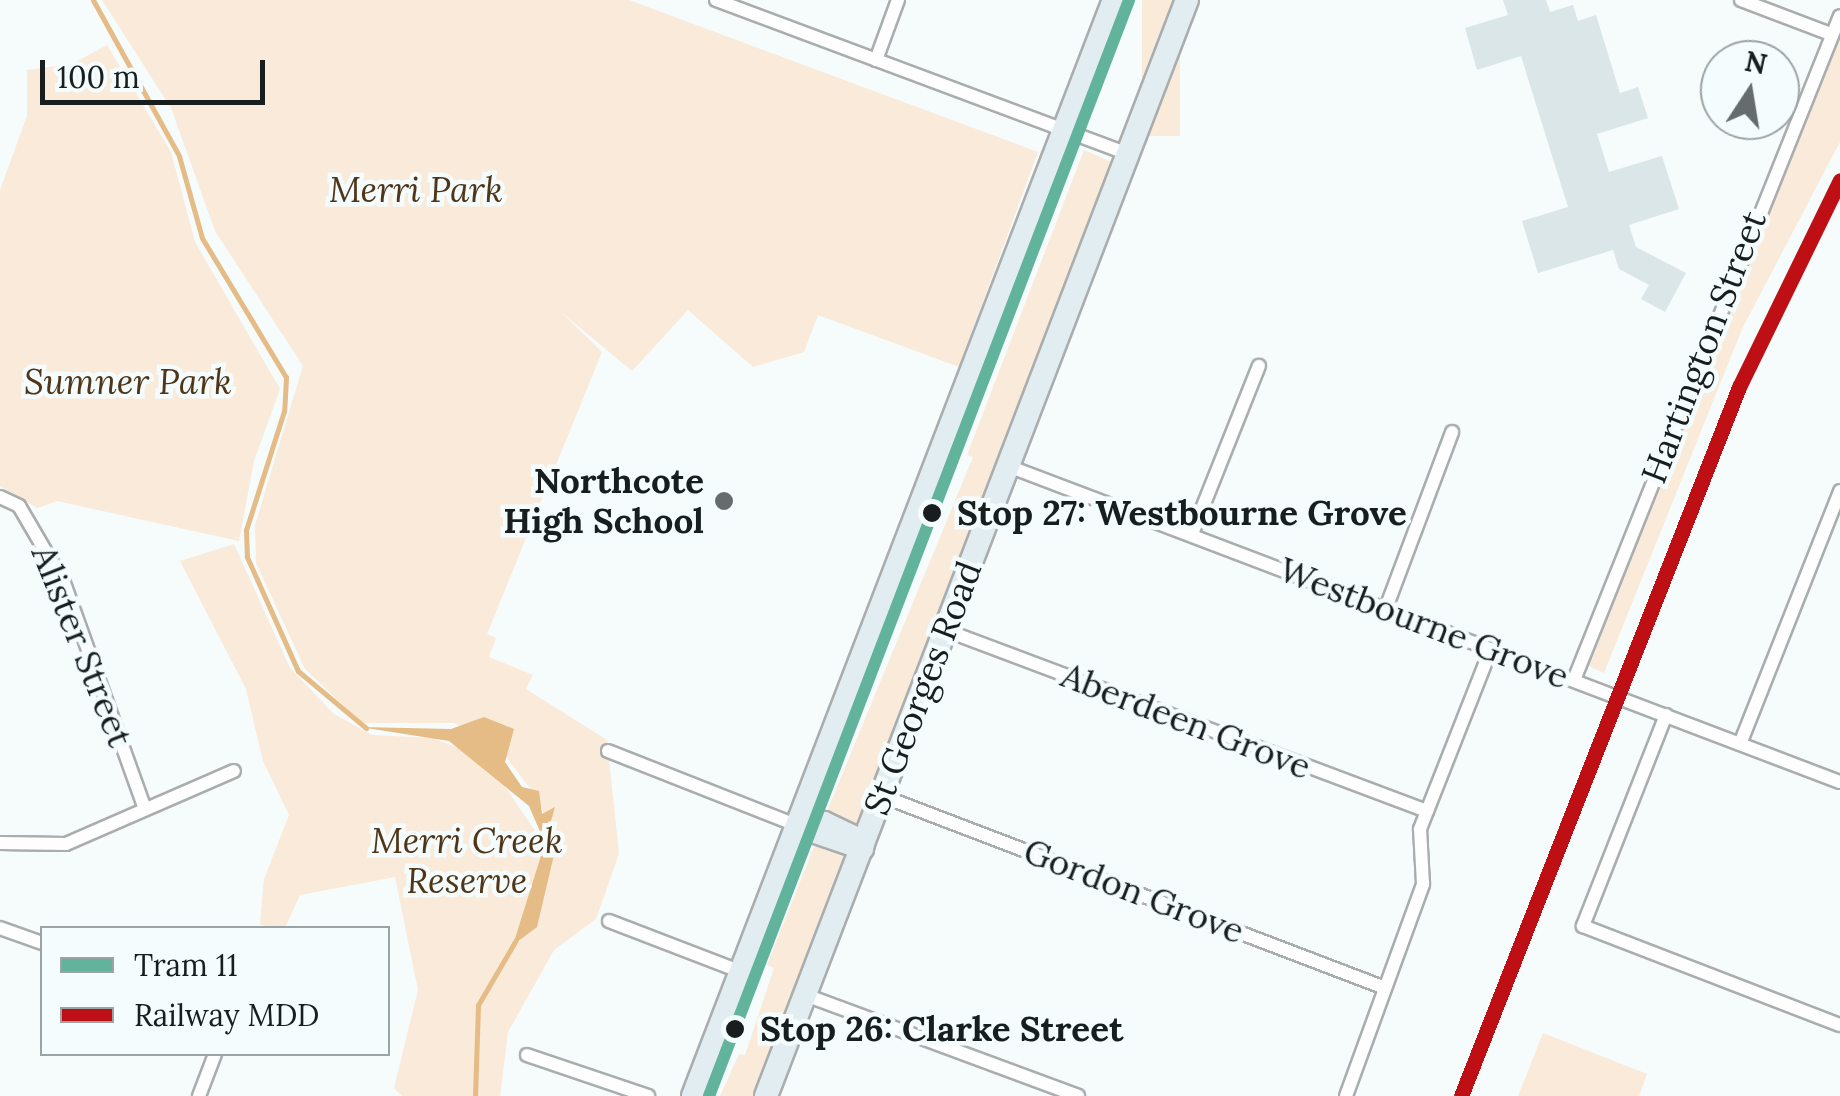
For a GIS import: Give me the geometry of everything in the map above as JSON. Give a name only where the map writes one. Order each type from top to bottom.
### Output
[{"type":"highway","name":"St Georges Road","points":[[693,1096],[1114,0]]},
{"type":"highway","name":"St Georges Road","points":[[766,1096],[808,996],[1186,0]]},
{"type":"highway","points":[[798,826],[863,845]]},
{"type":"street","points":[[716,0],[1127,154]]},
{"type":"street","points":[[876,60],[898,0]]},
{"type":"street","points":[[1742,0],[1828,33]]},
{"type":"street","name":"Hartington Street","points":[[1574,680],[1828,33],[1840,16]]},
{"type":"street","points":[[1192,534],[1259,366]]},
{"type":"street","points":[[1386,608],[1452,432]]},
{"type":"street","name":"Westbourne Grove","points":[[1008,466],[1840,782]]},
{"type":"street","points":[[1740,744],[1840,492]]},
{"type":"street","name":"Alister Street","points":[[0,498],[19,506],[64,583],[145,809]]},
{"type":"street","name":"Aberdeen Grove","points":[[945,630],[1426,810]]},
{"type":"street","points":[[1346,1096],[1424,884],[1419,846],[1426,810],[1492,650]]},
{"type":"street","points":[[1666,715],[1583,926],[1838,1020]]},
{"type":"street","points":[[608,751],[798,826]]},
{"type":"street","points":[[0,842],[66,844],[234,772]]},
{"type":"street","name":"Gordon Grove","points":[[882,796],[1385,988]]},
{"type":"street","points":[[610,922],[742,972]]},
{"type":"street","points":[[0,928],[40,942]]},
{"type":"street","points":[[808,996],[1078,1096]]},
{"type":"street","points":[[527,1054],[648,1096]]},
{"type":"street","points":[[199,1096],[213,1056]]},
{"type":"green space","name":"Merri Park","points":[[102,0],[629,0],[1038,152],[959,367],[818,315],[804,352],[753,367],[688,310],[632,371],[561,312],[602,352],[487,634],[496,638],[489,657],[533,675],[526,689],[607,740],[619,854],[596,919],[554,950],[508,1032],[500,1096],[402,1096],[394,1088],[418,990],[395,877],[300,895],[286,926],[260,925],[264,879],[289,815],[263,761],[246,689],[180,561],[234,544],[290,668],[334,714],[372,735],[432,738],[464,750],[493,769],[542,841],[546,863],[530,915],[494,980],[533,921],[554,846],[539,800],[497,745],[454,723],[362,723],[305,669],[256,563],[255,525],[303,366],[215,231],[171,108]]},
{"type":"green space","points":[[1142,0],[1180,0],[1180,136],[1142,136]]},
{"type":"green space","points":[[1840,34],[1840,142],[1742,329],[1604,673],[1589,666]]},
{"type":"green space","name":"Sumner Park","points":[[107,45],[171,152],[195,242],[280,389],[254,461],[239,541],[57,501],[37,508],[0,486],[0,190],[27,116],[27,70],[72,64]]},
{"type":"green space","points":[[1084,150],[1116,164],[860,830],[825,816],[973,457],[967,455]]},
{"type":"green space","points":[[816,842],[849,855],[763,1084],[755,1096],[720,1096],[739,1054],[745,1055],[774,968],[767,965]]},
{"type":"green space","points":[[1543,1033],[1647,1074],[1639,1096],[1518,1096]]},
{"type":"shaded area","points":[[484,717],[514,729],[505,762],[522,787],[539,791],[542,814],[555,807],[548,831],[557,842],[537,927],[513,945],[545,843],[529,806],[449,741],[360,727],[451,729]]},
{"type":"building","points":[[1503,0],[1546,0],[1550,12],[1573,5],[1578,21],[1596,15],[1620,93],[1638,87],[1648,118],[1597,134],[1609,172],[1662,156],[1679,209],[1629,225],[1636,247],[1686,273],[1665,312],[1641,299],[1649,285],[1619,269],[1613,250],[1538,273],[1522,221],[1568,207],[1521,56],[1477,70],[1465,28],[1508,15]]},
{"type":"waterway","points":[[93,0],[179,156],[202,238],[286,377],[284,411],[246,530],[247,557],[298,671],[366,728]]},
{"type":"waterway","points":[[475,1096],[478,1005],[516,940]]},
{"type":"tram line","name":"11","points":[[709,1096],[1129,0]]},
{"type":"rail line","name":"MDD","points":[[1461,1096],[1739,387],[1840,180]]},
{"type":"place","name":"Northcote High School","points":[[724,501]]},
{"type":"place","name":"Stop 27: Westbourne Grove","points":[[932,513]]},
{"type":"place","name":"Stop 26: Clarke Street","points":[[735,1029]]},
{"type":"park label","name":"Merri Creek Reserve","points":[[467,861]]}]
